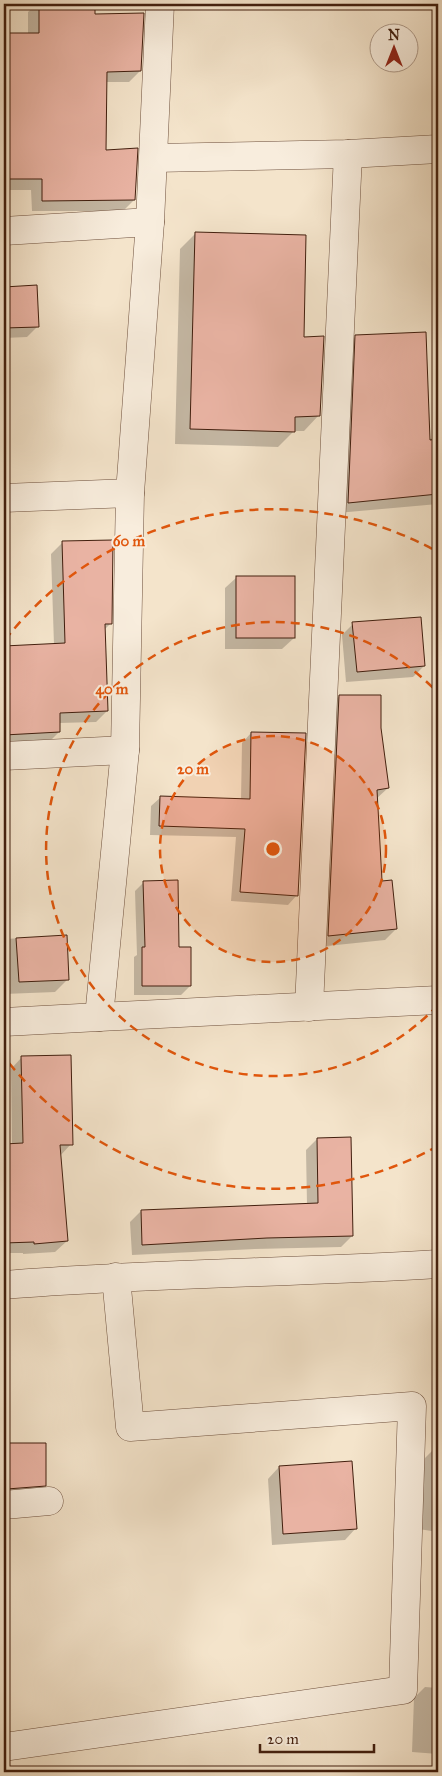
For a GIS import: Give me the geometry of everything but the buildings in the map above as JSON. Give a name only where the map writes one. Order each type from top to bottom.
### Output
[{"type":"street","points":[[99,1017],[125,750],[130,493],[154,158],[160,4]]},
{"type":"street","points":[[154,158],[348,154],[438,149]]},
{"type":"street","points":[[309,1007],[348,154]]},
{"type":"street","points":[[4,231],[150,222]]},
{"type":"street","points":[[4,498],[130,493]]},
{"type":"street","points":[[4,756],[125,750]]},
{"type":"street","points":[[4,1022],[438,1000]]},
{"type":"street","points":[[4,1285],[116,1277],[363,1269],[438,1264]]},
{"type":"street","points":[[4,1747],[403,1690],[412,1406],[130,1427],[116,1277]]},
{"type":"street","points":[[4,1505],[50,1501]]}]
